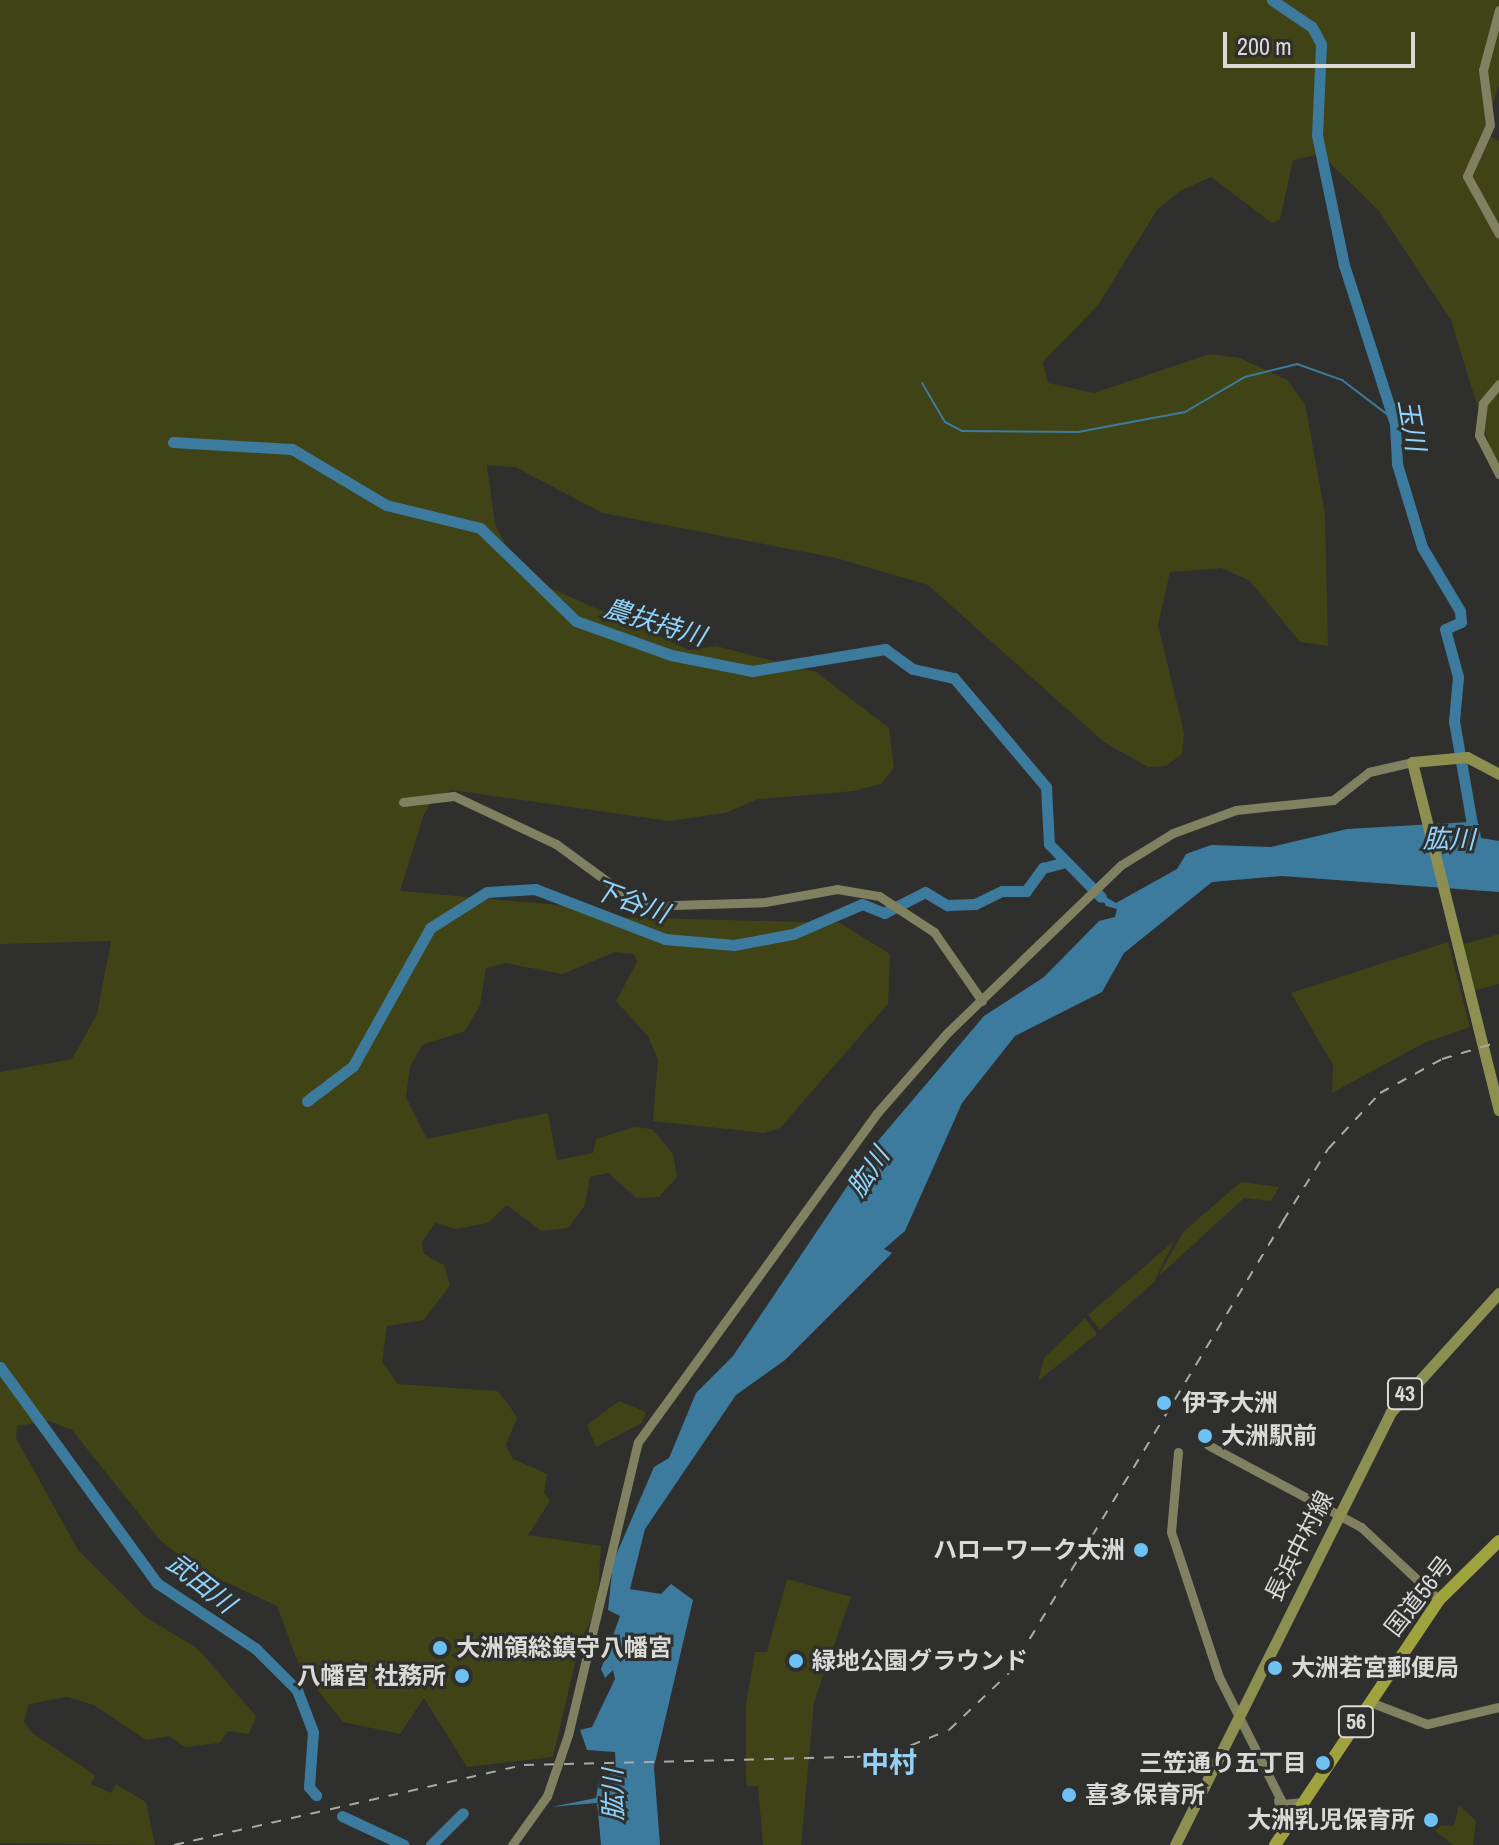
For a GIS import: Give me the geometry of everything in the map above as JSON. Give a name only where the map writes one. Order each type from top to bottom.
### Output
[{"type":"highway","name":"国道56号","points":[[1275,1845],[1439,1600],[1499,1541]]},
{"type":"main road","points":[[1499,774],[1467,757],[1412,762],[1472,1020],[1499,1110]]},
{"type":"main road","name":"長浜中村線","points":[[1175,1845],[1390,1413],[1499,1293]]},
{"type":"street","points":[[1499,10],[1482,83],[1490,125],[1467,176],[1499,234]]},
{"type":"street","points":[[1499,384],[1483,403],[1479,435],[1499,474]]},
{"type":"street","points":[[512,1845],[556,1773],[603,1609],[625,1480],[653,1414],[877,1113],[982,1001],[1100,883],[1146,848],[1236,810],[1333,800],[1369,772],[1412,762]]},
{"type":"street","points":[[403,802],[454,796],[556,844],[641,906],[754,903],[837,889],[879,896],[934,932],[982,1001]]},
{"type":"street","points":[[1208,1445],[1374,1536],[1439,1600]]},
{"type":"street","points":[[1178,1452],[1171,1534],[1237,1721],[1283,1804],[1303,1802]]},
{"type":"street","points":[[1370,1702],[1427,1724],[1499,1707]]},
{"type":"street","points":[[1276,1793],[1284,1831]]},
{"type":"green space","points":[[0,0],[1499,0],[1499,85],[1484,132],[1499,141],[1499,477],[1451,320],[1379,211],[1321,154],[1293,160],[1280,219],[1272,223],[1211,177],[1180,191],[1157,210],[1098,305],[1043,362],[1048,383],[1094,393],[1210,354],[1240,358],[1287,380],[1305,404],[1325,514],[1328,646],[1300,642],[1249,580],[1221,568],[1170,572],[1158,625],[1184,733],[1182,754],[1166,766],[1148,767],[1104,742],[928,585],[836,558],[603,513],[515,467],[487,465],[495,524],[511,556],[537,582],[689,650],[716,646],[816,672],[889,728],[894,768],[881,784],[854,791],[758,799],[725,813],[669,821],[451,790],[432,800],[423,817],[400,891],[558,905],[609,917],[840,923],[890,954],[888,1004],[780,1128],[764,1133],[653,1121],[658,1060],[648,1036],[616,1001],[637,962],[634,954],[615,952],[562,974],[506,963],[486,968],[480,1005],[465,1031],[422,1045],[410,1067],[406,1097],[427,1139],[548,1113],[557,1160],[593,1153],[596,1139],[634,1127],[652,1129],[673,1154],[677,1177],[659,1197],[637,1198],[608,1173],[590,1177],[585,1205],[568,1228],[541,1231],[507,1205],[488,1223],[456,1229],[435,1223],[422,1242],[424,1254],[444,1265],[450,1285],[424,1320],[387,1326],[382,1362],[398,1384],[497,1391],[509,1405],[517,1418],[506,1445],[513,1459],[547,1474],[544,1493],[550,1501],[528,1535],[601,1546],[597,1608],[580,1642],[553,1757],[467,1767],[424,1698],[400,1734],[343,1722],[300,1668],[277,1606],[196,1568],[160,1540],[72,1430],[49,1421],[17,1426],[16,1438],[78,1550],[144,1616],[198,1649],[256,1716],[249,1734],[228,1731],[219,1743],[185,1747],[169,1736],[146,1740],[94,1705],[67,1697],[29,1704],[24,1722],[31,1732],[95,1775],[91,1784],[111,1793],[116,1784],[146,1802],[155,1845],[0,1843],[0,1072],[72,1059],[97,1014],[111,941],[0,944]]},
{"type":"green space","points":[[1499,934],[1499,984],[1472,991],[1461,945]]},
{"type":"green space","points":[[1448,942],[1470,1027],[1424,1043],[1332,1093],[1333,1065],[1291,993]]},
{"type":"green space","points":[[1241,1182],[1279,1187],[1271,1201],[1244,1198],[1158,1277],[1183,1232]]},
{"type":"green space","points":[[1174,1241],[1154,1282],[1100,1330],[1088,1315]]},
{"type":"green space","points":[[1085,1318],[1097,1334],[1038,1381],[1044,1358]]},
{"type":"green space","points":[[619,1401],[646,1412],[642,1423],[596,1447],[587,1425]]},
{"type":"green space","name":"緑地公園グラウンド","points":[[787,1579],[851,1597],[814,1702],[801,1845],[763,1845],[758,1786],[747,1786],[746,1778],[746,1704],[755,1652],[767,1652]]},
{"type":"green space","points":[[1459,1805],[1476,1821],[1473,1845],[1453,1845],[1434,1830],[1433,1825],[1454,1826]]},
{"type":"water","name":"肱川","points":[[1479,824],[1481,838],[1499,841],[1499,892],[1282,876],[1212,882],[1124,953],[1102,992],[1015,1036],[962,1103],[905,1231],[884,1249],[892,1253],[785,1360],[736,1395],[645,1529],[630,1589],[661,1594],[671,1584],[693,1600],[654,1767],[660,1845],[601,1845],[597,1803],[551,1807],[596,1798],[599,1780],[616,1771],[615,1752],[587,1750],[580,1730],[592,1727],[615,1679],[613,1670],[605,1678],[601,1669],[620,1616],[608,1610],[613,1562],[654,1467],[669,1458],[696,1393],[733,1356],[877,1142],[984,1016],[1044,977],[1099,921],[1115,917],[1117,909],[1106,906],[1099,893],[1116,903],[1177,869],[1186,854],[1211,845],[1271,847],[1347,829]]},
{"type":"waterway","name":"玉川","points":[[1272,0],[1312,27],[1321,44],[1317,135],[1344,265],[1395,424],[1397,464],[1422,547],[1460,611],[1461,622],[1445,629],[1458,677],[1454,721],[1474,836]]},
{"type":"waterway","points":[[922,383],[945,422],[962,431],[1078,432],[1185,412],[1245,377],[1297,364],[1342,380],[1392,418]]},
{"type":"waterway","name":"農扶持川","points":[[173,442],[292,449],[386,505],[480,528],[576,621],[671,655],[752,671],[885,649],[913,669],[954,678],[1046,787],[1049,844],[1101,897]]},
{"type":"waterway","name":"下谷川","points":[[307,1101],[353,1066],[430,928],[487,892],[535,889],[665,939],[734,945],[793,934],[862,904],[884,913],[925,892],[947,905],[975,904],[1002,891],[1026,891],[1043,868],[1062,863]]},
{"type":"waterway","name":"武田川","points":[[0,1367],[157,1583],[255,1648],[297,1690],[313,1732],[309,1787],[316,1795]]},
{"type":"waterway","name":"武田川","points":[[431,1845],[463,1813]]},
{"type":"waterway","name":"武田川","points":[[342,1816],[404,1845]]},
{"type":"railway","points":[[1283,1221],[1328,1149],[1380,1093],[1442,1059],[1499,1042]]},
{"type":"railway","points":[[174,1845],[524,1765],[857,1757],[892,1753],[949,1730],[1009,1673],[1288,1213]]},
{"type":"place","name":"伊予大洲","points":[[1164,1403]]},
{"type":"place","name":"大洲駅前","points":[[1205,1436]]},
{"type":"place","name":"ハローワーク大洲","points":[[1141,1550]]},
{"type":"place","name":"大洲領総鎮守八幡宮","points":[[440,1648]]},
{"type":"place","name":"緑地公園グラウンド","points":[[796,1661]]},
{"type":"place","name":"大洲若宮郵便局","points":[[1275,1668]]},
{"type":"place","name":"八幡宮 社務所","points":[[462,1676]]},
{"type":"place","name":"三笠通り五丁目","points":[[1323,1763]]},
{"type":"place","name":"喜多保育所","points":[[1069,1795]]},
{"type":"place","name":"大洲乳児保育所","points":[[1431,1820]]},
{"type":"district","name":"中村","points":[[889,1762]]}]
